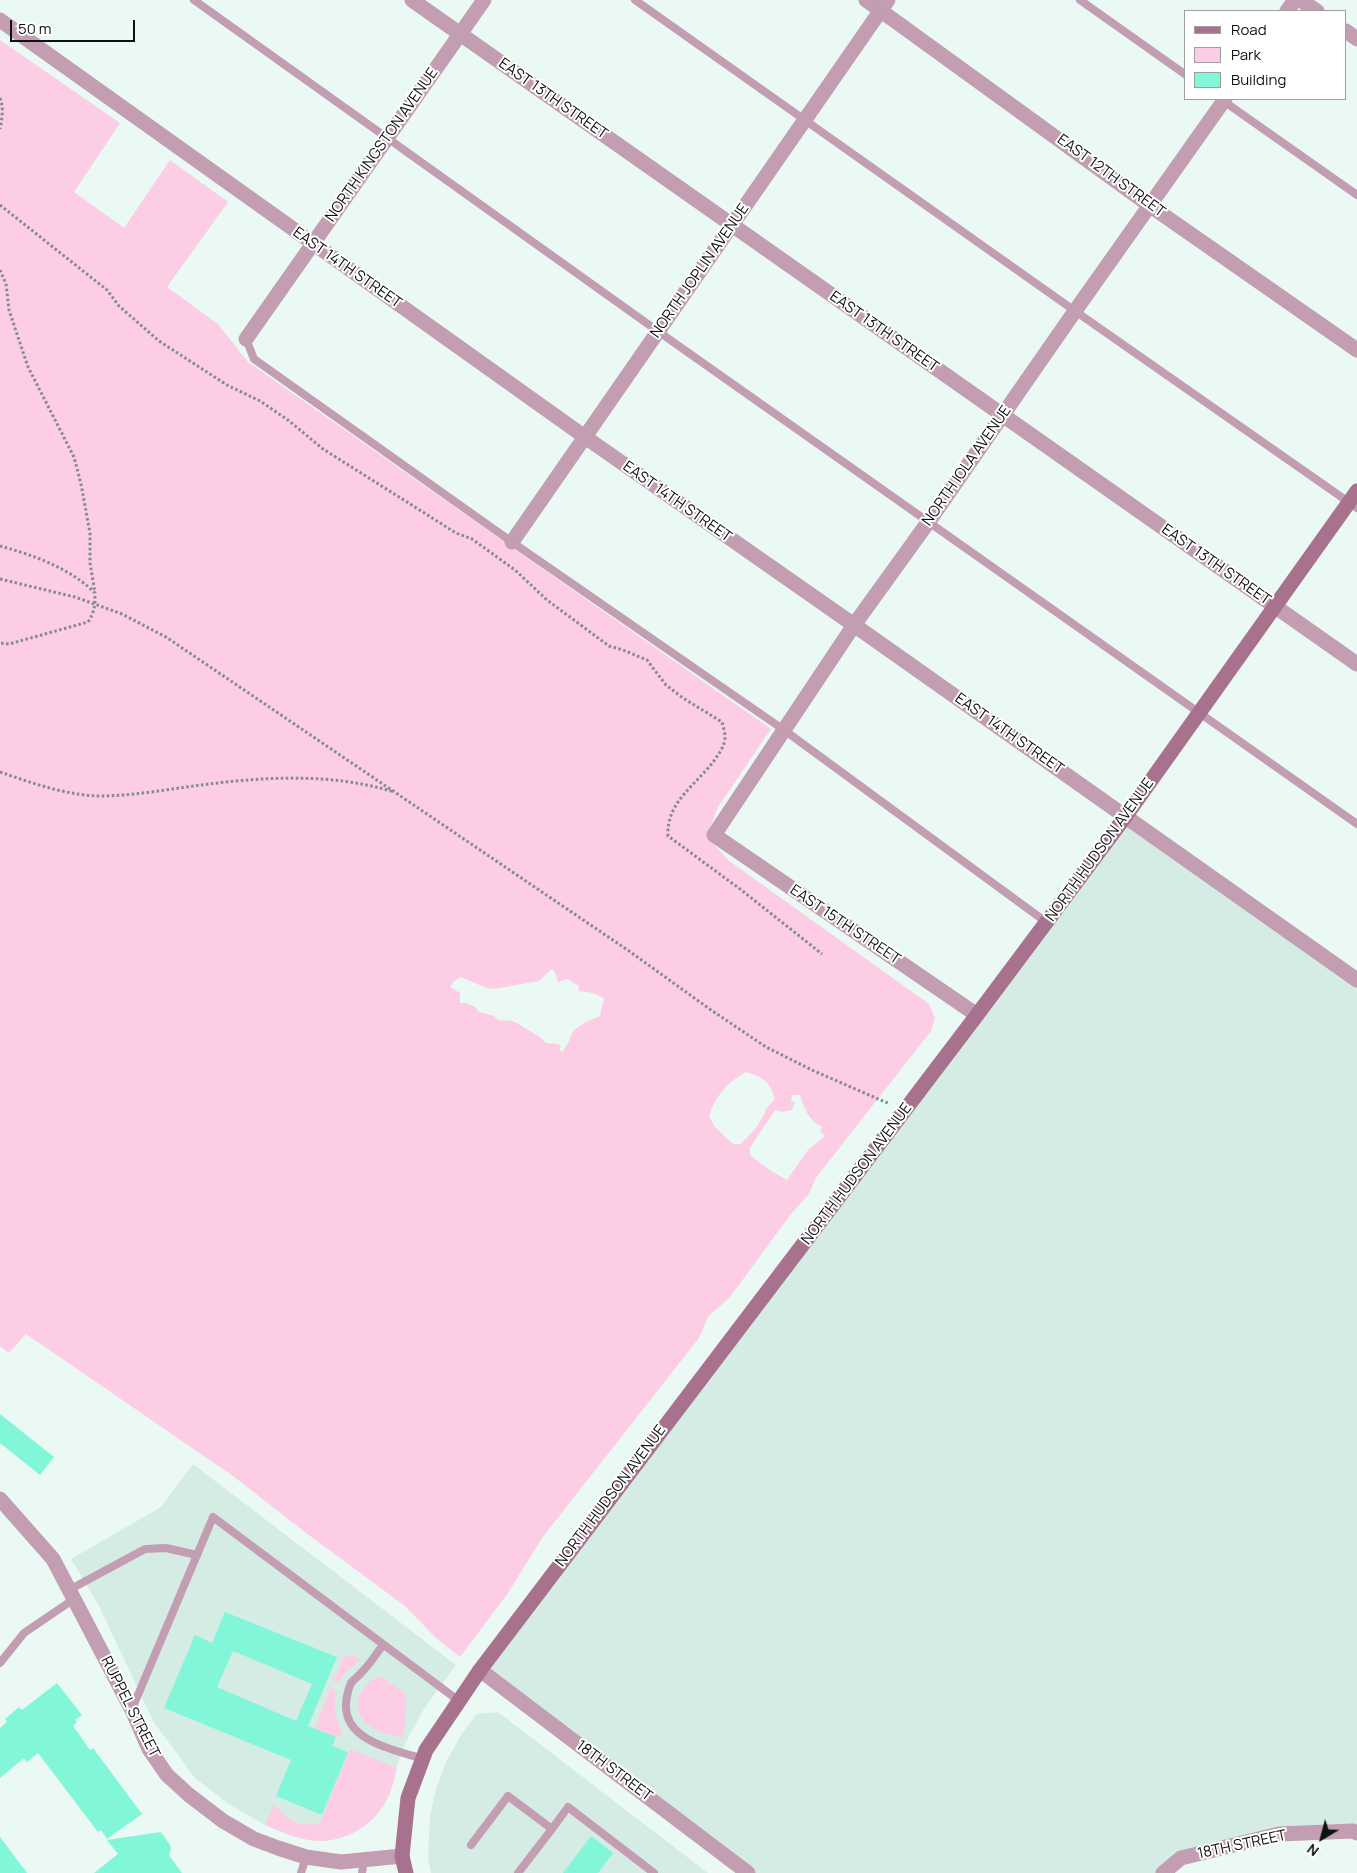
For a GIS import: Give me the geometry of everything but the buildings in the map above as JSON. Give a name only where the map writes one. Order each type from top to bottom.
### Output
[{"type":"main road","name":"NORTH HUDSON AVENUE","points":[[406,1873],[402,1856],[408,1798],[426,1750],[480,1670],[977,1016],[1125,817],[1354,500]]},
{"type":"street","name":"EAST 13TH STREET","points":[[412,0],[1357,664]]},
{"type":"street","name":"NORTH KINGSTON AVENUE","points":[[246,339],[484,0]]},
{"type":"street","name":"EAST 12TH STREET","points":[[866,0],[884,5],[1149,205],[1357,350]]},
{"type":"street","points":[[1300,0],[1315,10]]},
{"type":"street","name":"NORTH JOPLIN AVENUE","points":[[512,542],[884,5]]},
{"type":"street","name":"EAST 14TH STREET","points":[[0,20],[585,438],[854,624],[1357,980]]},
{"type":"street","name":"NORTH IOLA AVENUE","points":[[714,835],[854,624],[929,521],[1223,100]]},
{"type":"street","name":"EAST 15TH STREET","points":[[714,835],[977,1016]]},
{"type":"street","name":"RUPPEL STREET","points":[[0,1499],[53,1559],[132,1710],[149,1749],[168,1775],[189,1796],[222,1821],[254,1839],[306,1857],[363,1866],[402,1856]]},
{"type":"street","name":"18TH STREET","points":[[480,1670],[748,1873]]},
{"type":"street","name":"18TH STREET","points":[[1163,1873],[1181,1858],[1279,1834],[1353,1831],[1357,1833]]},
{"type":"lane","points":[[194,0],[658,332],[1357,824]]},
{"type":"lane","points":[[636,0],[1075,311],[1354,500]]},
{"type":"lane","points":[[1080,0],[1184,73]]},
{"type":"lane","points":[[1223,100],[1357,195]]},
{"type":"lane","points":[[246,339],[254,359],[512,542],[784,730],[1046,922]]},
{"type":"lane","points":[[132,1710],[213,1517],[459,1701]]},
{"type":"lane","points":[[0,1663],[24,1632],[72,1594],[145,1549],[166,1548],[197,1555]]},
{"type":"lane","points":[[383,1645],[352,1683],[346,1704],[350,1723],[356,1731],[367,1738],[423,1759]]},
{"type":"lane","points":[[471,1845],[508,1796],[552,1829]]},
{"type":"lane","points":[[518,1873],[568,1807],[654,1873]]},
{"type":"lane","points":[[301,1873],[306,1857]]},
{"type":"path","points":[[0,98],[2,103],[2,119],[0,129]]},
{"type":"path","points":[[0,205],[107,290],[119,306],[159,340],[227,385],[260,401],[281,415],[323,449],[456,533],[472,540],[515,570],[547,600],[609,646],[646,660],[666,685],[722,722],[725,738],[722,750],[707,771],[685,791],[674,807],[667,825],[668,836],[822,954]]},
{"type":"path","points":[[0,270],[6,284],[11,317],[25,358],[38,389],[74,457],[90,533],[90,563],[95,593],[93,615],[88,622],[8,644],[0,643]]},
{"type":"path","points":[[0,546],[61,569],[86,584],[95,593]]},
{"type":"path","points":[[0,579],[75,597],[122,614],[166,637],[629,951],[766,1047],[814,1071],[904,1111]]},
{"type":"path","points":[[0,772],[28,782],[70,792],[99,796],[130,794],[212,783],[285,778],[352,782],[398,794]]},
{"type":"shaded area","points":[[1125,817],[1357,980],[1357,1833],[1279,1834],[1181,1858],[1163,1873],[748,1873],[480,1670]]},
{"type":"shaded area","points":[[193,1464],[456,1665],[424,1709],[407,1740],[387,1799],[379,1812],[368,1823],[353,1833],[336,1839],[320,1841],[282,1832],[265,1825],[227,1803],[194,1777],[153,1721],[98,1604],[71,1559],[161,1507]]},
{"type":"shaded area","points":[[498,1712],[708,1873],[431,1873],[428,1859],[430,1816],[436,1789],[446,1762],[461,1735],[477,1714]]},
{"type":"green space","points":[[0,40],[120,123],[74,192],[124,228],[170,160],[228,202],[167,287],[218,324],[248,362],[771,729],[718,807],[710,828],[710,840],[728,860],[929,1004],[935,1018],[931,1031],[815,1179],[809,1194],[791,1214],[730,1297],[708,1317],[699,1338],[542,1538],[508,1593],[460,1657],[436,1638],[405,1606],[233,1476],[26,1334],[9,1353],[0,1346]],"holes":[[[552,969],[558,982],[567,979],[579,986],[578,991],[593,993],[604,998],[600,1016],[577,1028],[562,1052],[559,1050],[561,1046],[558,1044],[546,1043],[540,1037],[513,1021],[498,1020],[494,1016],[479,1012],[475,1007],[466,1003],[460,1003],[460,993],[450,987],[454,981],[461,977],[489,989],[539,981]],[[746,1072],[761,1078],[771,1088],[775,1099],[765,1110],[756,1128],[741,1144],[733,1144],[715,1127],[709,1116],[723,1090]],[[792,1095],[800,1095],[808,1114],[813,1121],[822,1127],[820,1132],[825,1136],[808,1150],[787,1180],[768,1169],[750,1155],[750,1148],[775,1110],[782,1112],[792,1110],[795,1101],[791,1101]]]},
{"type":"green space","points":[[345,1655],[350,1657],[354,1655],[361,1660],[347,1670],[339,1682],[333,1682]]},
{"type":"green space","points":[[377,1677],[382,1677],[406,1694],[403,1738],[369,1725],[359,1713],[358,1706],[361,1692],[365,1686]]},
{"type":"green space","points":[[331,1687],[336,1691],[335,1713],[343,1732],[337,1737],[315,1728]]},
{"type":"green space","points":[[350,1749],[397,1768],[386,1801],[381,1810],[367,1824],[349,1835],[320,1841],[299,1838],[265,1825],[274,1804],[278,1810],[294,1821],[306,1824],[320,1823]]}]
